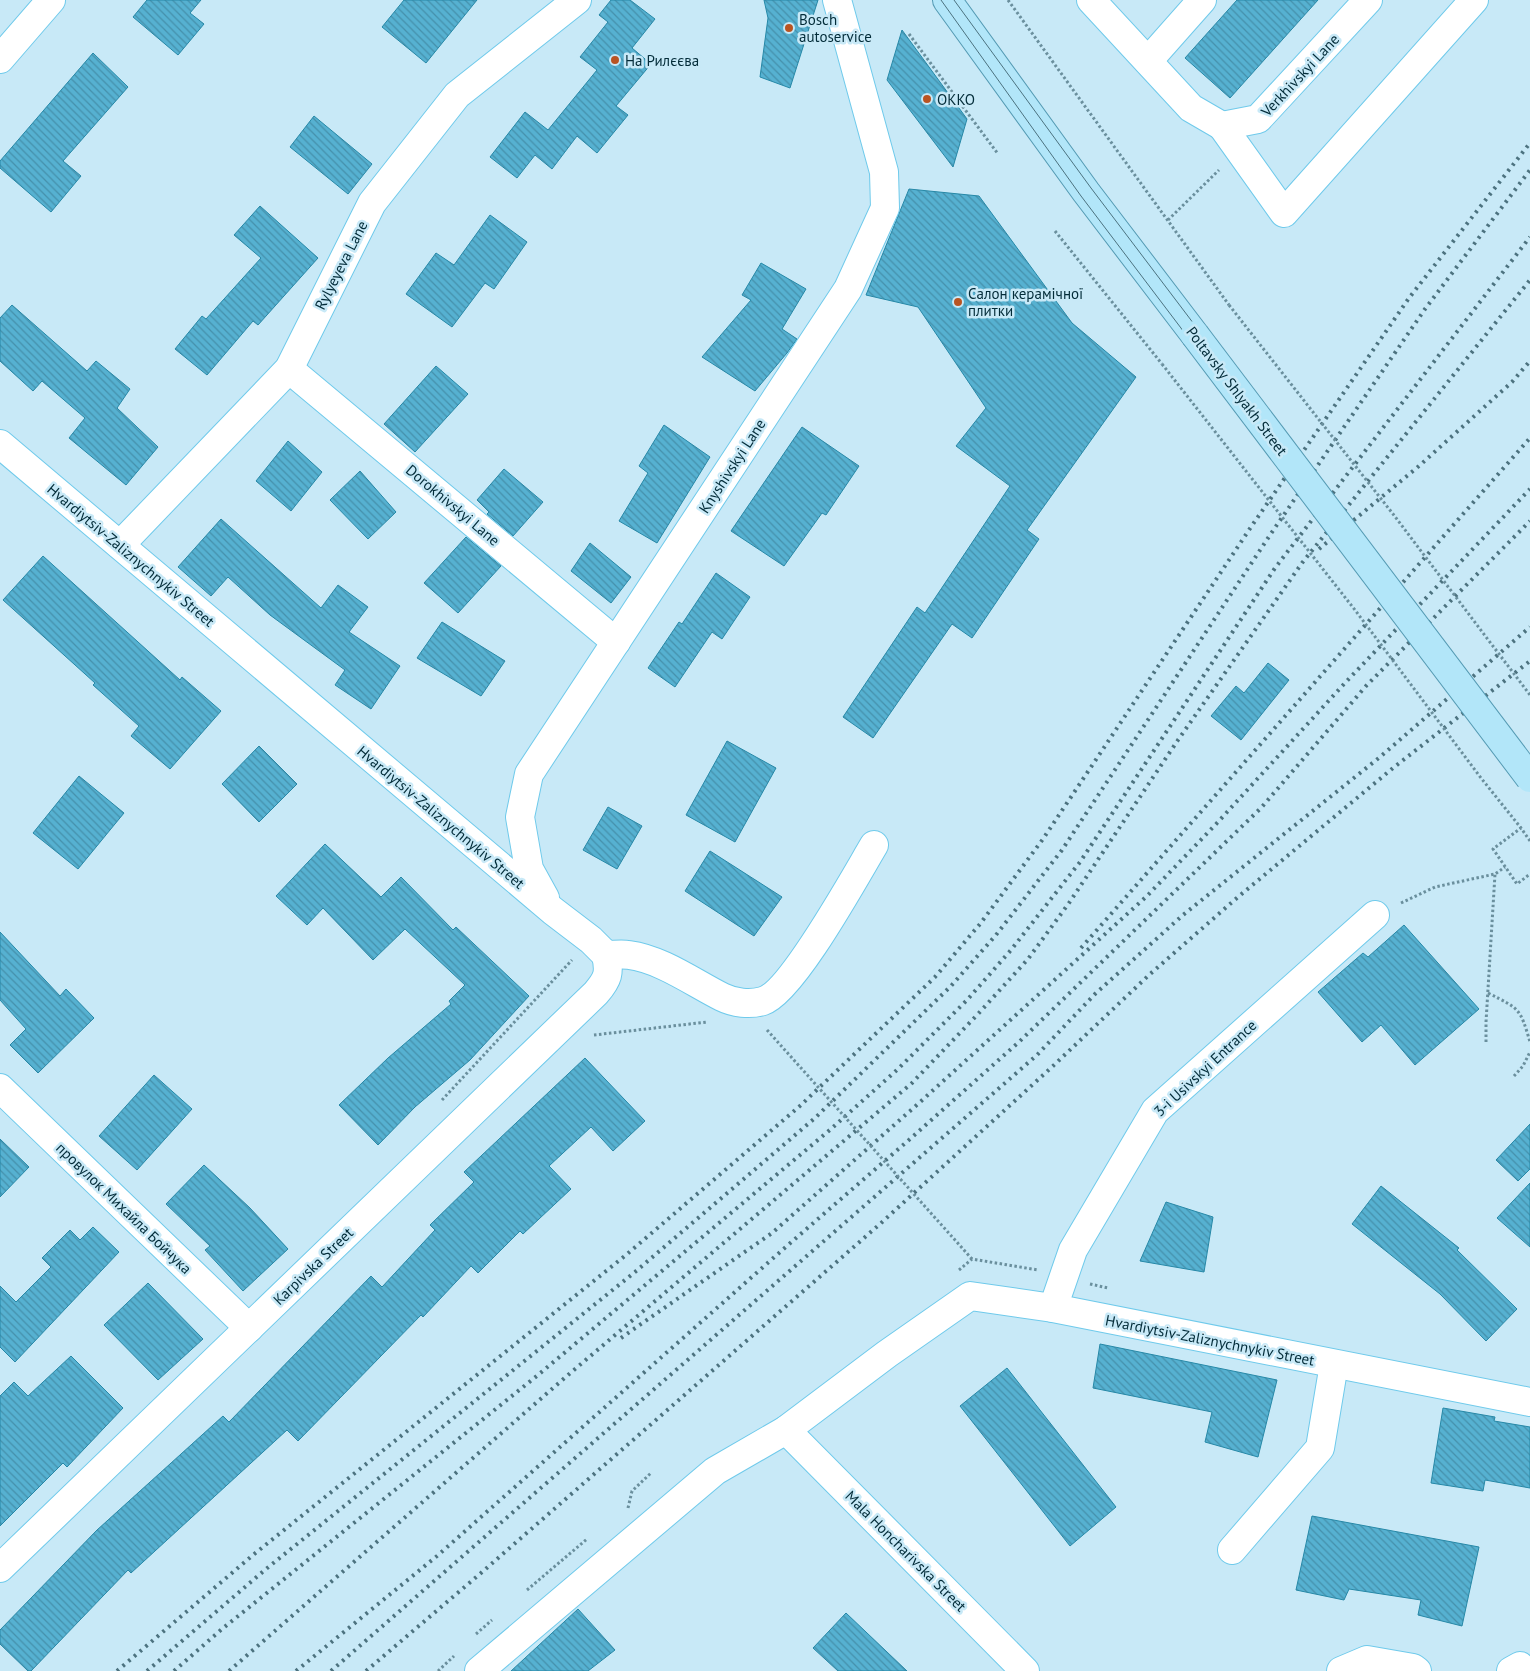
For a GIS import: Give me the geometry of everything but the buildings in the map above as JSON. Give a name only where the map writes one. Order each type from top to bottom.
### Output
[{"type":"main road","name":"Poltavsky Shlyakh Street","points":[[948,0],[1086,192],[1530,778]]},
{"type":"street","points":[[0,59],[51,0]]},
{"type":"street","name":"Rylyeyeva Lane","points":[[120,545],[289,369],[372,203],[457,95],[577,0]]},
{"type":"street","points":[[1091,0],[1191,108],[1222,126],[1284,213],[1474,0]]},
{"type":"street","points":[[1148,61],[1202,0]]},
{"type":"street","name":"Verkhivskyi Lane","points":[[1222,126],[1258,120],[1368,0]]},
{"type":"street","name":"Knyshivskyi Lane","points":[[553,912],[529,869],[520,817],[529,774],[848,289],[885,208],[884,172],[845,7]]},
{"type":"street","name":"Dorokhivskyi Lane","points":[[289,369],[616,642]]},
{"type":"street","name":"Hvardiytsiv-Zaliznychnykiv Street","points":[[0,444],[553,912],[591,940],[606,955]]},
{"type":"street","points":[[606,955],[630,955],[654,962],[672,969],[724,998],[745,1004],[764,1001],[780,988],[810,951],[874,845]]},
{"type":"street","name":"3-i Usivskyi Entrance","points":[[1053,1308],[1073,1250],[1155,1111],[1375,915]]},
{"type":"street","name":"Karpivska Street","points":[[0,1568],[596,993],[606,981],[609,969],[606,955]]},
{"type":"street","name":"провулок Михайла Бойчука","points":[[0,1088],[249,1328]]},
{"type":"street","name":"Hvardiytsiv-Zaliznychnykiv Street","points":[[479,1671],[715,1471],[786,1430],[903,1342],[970,1296],[1053,1308],[1530,1402]]},
{"type":"street","points":[[1232,1550],[1320,1448],[1334,1364]]},
{"type":"street","name":"Mala Honcharivska Street","points":[[786,1430],[1025,1671]]},
{"type":"street","points":[[1341,1671],[1367,1660],[1413,1668],[1417,1671]]},
{"type":"path","points":[[1008,0],[1229,304],[1393,514],[1530,695]]},
{"type":"path","points":[[909,34],[998,154]]},
{"type":"path","points":[[1168,220],[1219,170]]},
{"type":"path","points":[[1056,231],[1355,610],[1480,778],[1530,841]]},
{"type":"path","points":[[1521,828],[1493,849],[1518,884],[1530,874]]},
{"type":"path","points":[[1375,915],[1435,887],[1495,874],[1505,867]]},
{"type":"path","points":[[1486,1042],[1495,874]]},
{"type":"path","points":[[1488,994],[1512,1005],[1520,1012],[1530,1042]]},
{"type":"path","points":[[590,1035],[734,1018],[745,1004]]},
{"type":"path","points":[[767,1030],[972,1259],[1044,1271]]},
{"type":"path","points":[[1514,1076],[1523,1066],[1530,1052]]},
{"type":"path","points":[[622,1513],[628,1508],[632,1491],[651,1473]]},
{"type":"path","points":[[525,1592],[590,1537]]},
{"type":"path","points":[[474,1635],[494,1619]]},
{"type":"path","points":[[438,1671],[456,1652]]},
{"type":"tram line","points":[[941,0],[1081,196],[1530,789]]},
{"type":"tram line","points":[[954,0],[1091,188],[1530,768]]},
{"type":"railway","points":[[117,1671],[253,1555],[626,1255],[801,1105],[935,977],[980,924],[1043,839],[1251,527],[1409,298],[1530,143]]},
{"type":"railway","points":[[147,1671],[266,1569],[635,1272],[815,1118],[951,986],[996,935],[1062,850],[1270,535],[1425,309],[1530,170]]},
{"type":"railway","points":[[174,1671],[222,1629],[538,1375],[831,1129],[898,1069],[967,1000],[1011,950],[1080,862],[1275,568],[1530,237]]},
{"type":"railway","points":[[229,1671],[568,1375],[912,1083],[978,1014],[1028,959],[1069,903],[1178,740],[1302,563],[1530,280]]},
{"type":"railway","points":[[1319,549],[1419,466],[1512,382],[1530,361]]},
{"type":"railway","points":[[1081,948],[1530,438]]},
{"type":"railway","points":[[621,1338],[772,1233],[919,1103],[1147,896],[1218,822],[1344,684],[1530,489]]},
{"type":"railway","points":[[296,1671],[437,1556],[1020,1041],[1261,808],[1366,686],[1530,521]]},
{"type":"railway","points":[[331,1671],[1037,1055],[1095,994],[1183,915],[1380,757],[1530,627]]},
{"type":"railway","points":[[366,1671],[481,1573],[880,1224],[1053,1066],[1149,975],[1238,897],[1393,768],[1530,661]]},
{"type":"place","name":"Bosch autoservice","points":[[789,28]]},
{"type":"place","name":"На Рилєєва","points":[[615,60]]},
{"type":"place","name":"OKKO","points":[[927,99]]},
{"type":"place","name":"Салон керамічної плитки","points":[[958,302]]}]
